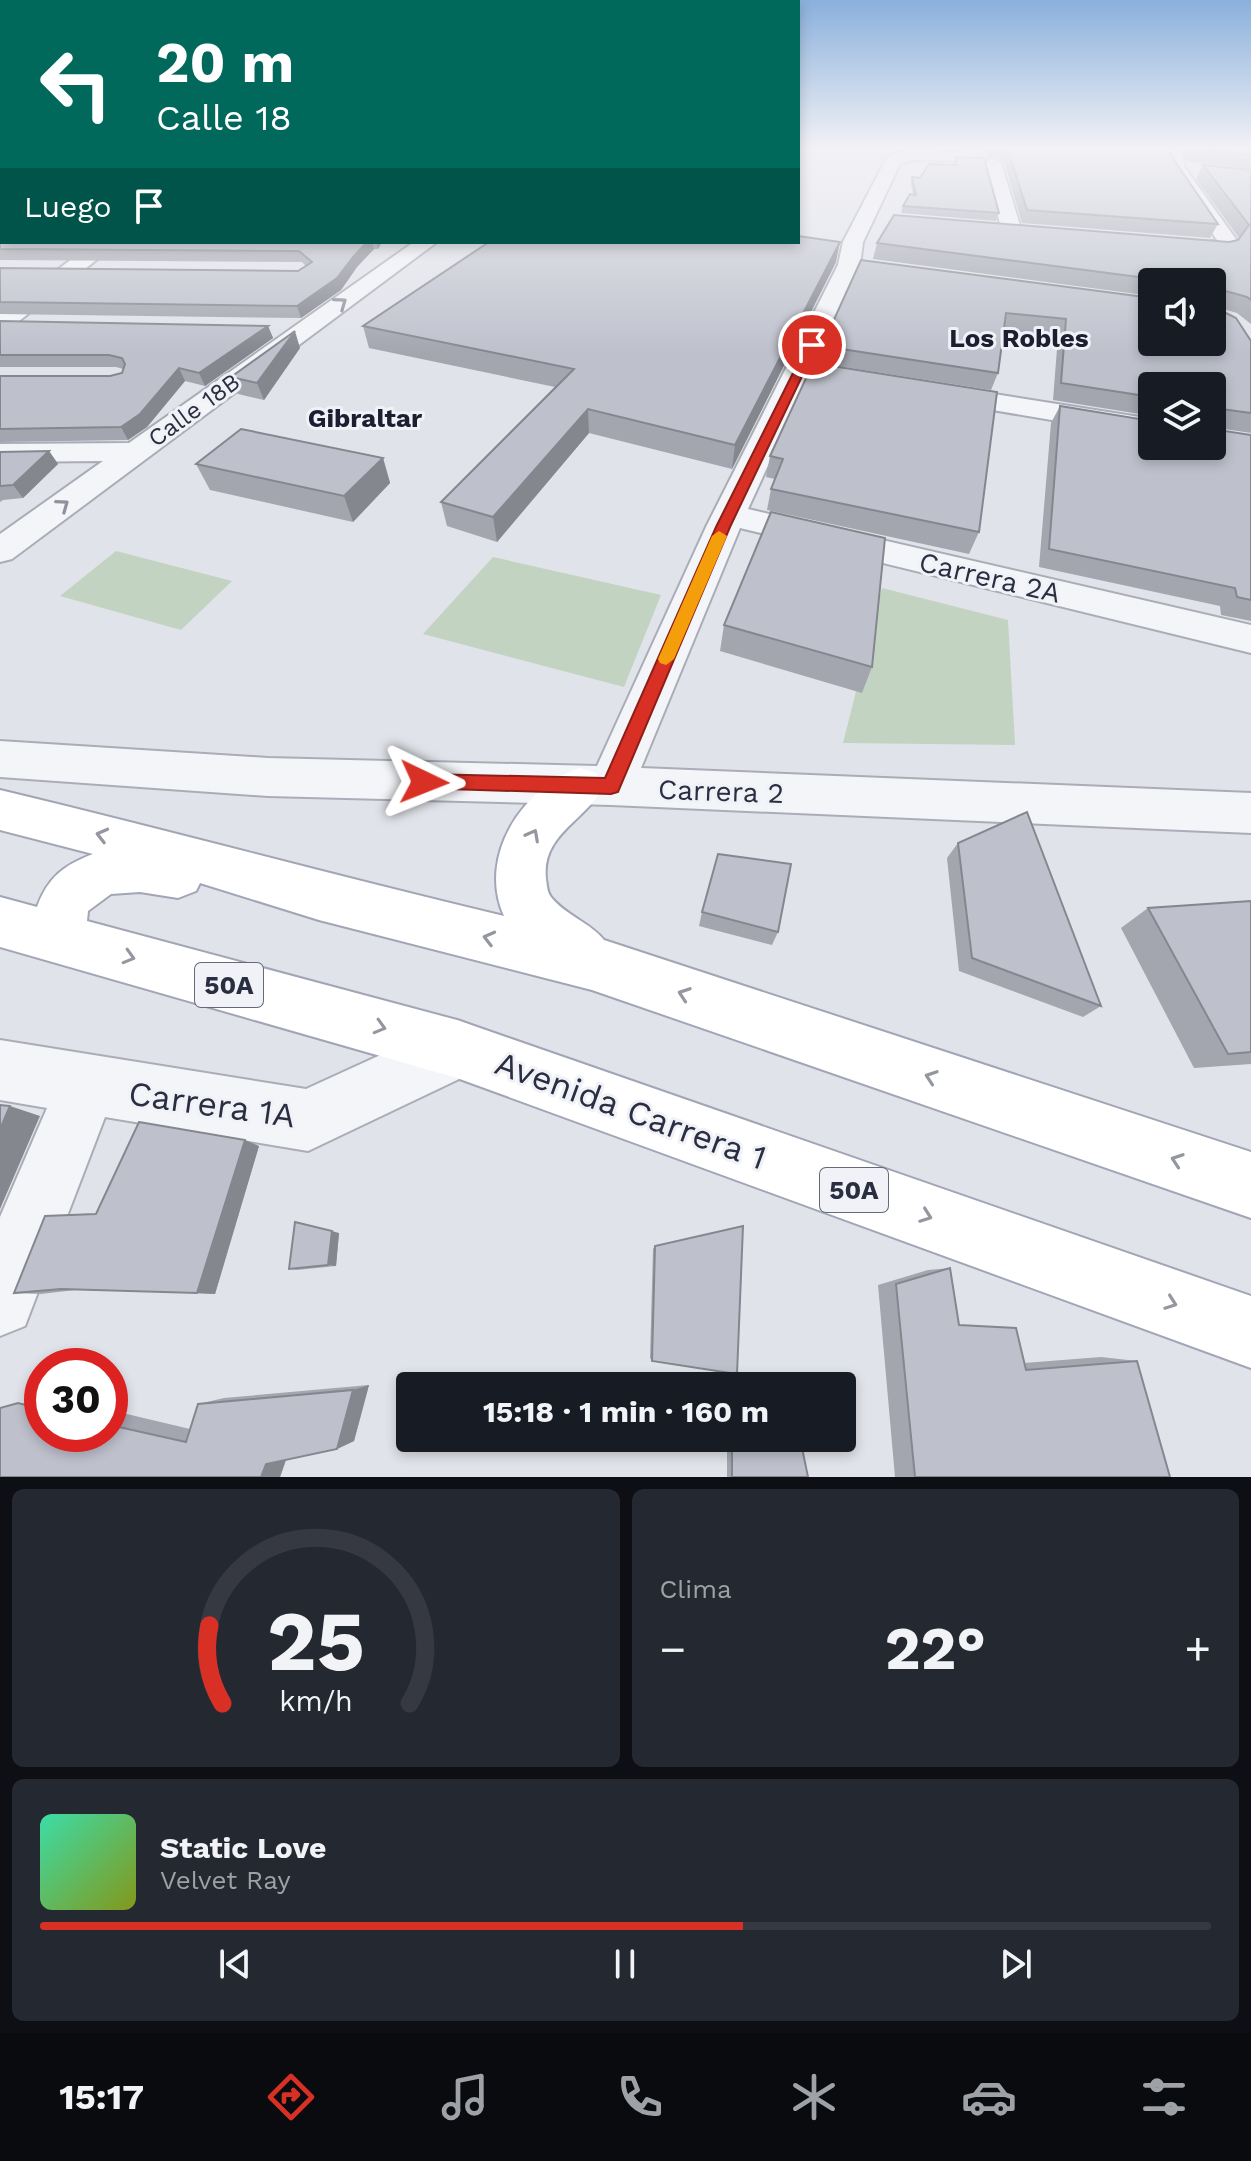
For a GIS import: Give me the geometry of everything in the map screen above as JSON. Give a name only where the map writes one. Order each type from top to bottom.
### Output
[{"type":"main road","points":[[592,963],[526,908],[520,879],[522,857],[533,830],[550,810],[596,786]]},
{"type":"main road","points":[[0,810],[173,853],[319,896],[592,963],[1251,1185]]},
{"type":"main road","points":[[67,940],[60,919],[64,903],[80,884],[97,874],[135,869],[319,896]]},
{"type":"main road","name":"Avenida Carrera 1","points":[[0,922],[457,1049],[1251,1332]]},
{"type":"street","points":[[596,786],[729,515],[815,374],[857,266],[853,242],[875,217]]},
{"type":"street","points":[[983,229],[1020,232],[1014,217]]},
{"type":"street","points":[[1148,244],[1221,248],[1228,242],[1211,217]]},
{"type":"street","points":[[0,324],[66,271],[106,244]]},
{"type":"street","name":"Calle 18B","points":[[0,551],[424,244]]},
{"type":"street","points":[[27,270],[98,271]]},
{"type":"street","points":[[0,324],[45,324]]},
{"type":"street","points":[[265,327],[307,328]]},
{"type":"street","points":[[907,388],[1138,426]]},
{"type":"street","points":[[0,453],[136,452]]},
{"type":"street","name":"Carrera 2A","points":[[729,515],[1251,639]]},
{"type":"street","name":"Carrera 2","points":[[0,759],[268,777],[596,786],[1251,813]]},
{"type":"street","name":"Carrera 1A","points":[[0,1070],[308,1120],[457,1049]]},
{"type":"street","points":[[0,1301],[87,1085]]},
{"type":"green space","points":[[116,551],[232,581],[181,630],[60,596]]},
{"type":"green space","points":[[493,557],[661,595],[624,687],[423,634]]},
{"type":"green space","points":[[882,588],[1008,620],[1015,745],[843,743]]},
{"type":"building","points":[[893,217],[1229,242],[1238,240],[1249,225],[1243,217],[1251,217],[1251,300],[1226,291],[1226,268],[1138,268],[1138,277],[877,243]]},
{"type":"building","points":[[1121,217],[1213,217],[1218,224]]},
{"type":"building","points":[[800,236],[840,242],[735,445],[588,409],[493,517],[441,502],[574,369],[363,326],[486,244],[800,244]]},
{"type":"building","points":[[0,244],[365,244],[337,278],[297,306],[0,302],[0,268],[298,271],[312,262],[299,251],[0,249]]},
{"type":"building","points":[[861,260],[1138,296],[1138,356],[1226,356],[1226,313],[1236,318],[1251,341],[1251,413],[1226,410],[1226,372],[1138,372],[1138,395],[1061,383],[1066,319],[1006,313],[998,373],[822,346]]},
{"type":"building","points":[[0,321],[268,326],[199,373],[179,368],[140,414],[121,427],[0,429],[0,376],[110,376],[122,373],[125,364],[122,358],[109,355],[0,355]]},
{"type":"building","points":[[295,331],[257,383],[231,377]]},
{"type":"building","points":[[813,363],[997,392],[979,532],[771,489],[783,459],[770,456]]},
{"type":"building","points":[[1060,406],[1138,419],[1138,460],[1226,460],[1226,431],[1251,435],[1251,600],[1237,597],[1235,588],[1049,549]]},
{"type":"building","points":[[241,429],[383,458],[344,496],[196,464]]},
{"type":"building","points":[[49,451],[13,485],[0,486],[0,452]]},
{"type":"building","points":[[771,512],[885,538],[872,667],[724,625]]},
{"type":"building","points":[[1027,812],[1101,1006],[972,958],[958,843]]},
{"type":"building","points":[[718,854],[791,864],[778,932],[702,912]]},
{"type":"building","points":[[1251,901],[1251,1052],[1228,1054],[1148,908]]},
{"type":"building","points":[[0,1105],[10,1106],[0,1129]]},
{"type":"building","points":[[139,1122],[245,1140],[197,1293],[61,1289],[14,1293],[45,1216],[96,1214]]},
{"type":"building","points":[[295,1222],[332,1231],[328,1265],[289,1269]]},
{"type":"building","points":[[743,1226],[737,1372],[652,1361],[655,1246]]},
{"type":"building","points":[[950,1268],[959,1325],[1016,1328],[1026,1370],[1137,1361],[1170,1477],[915,1477],[896,1284]]},
{"type":"building","points":[[353,1390],[337,1449],[266,1464],[261,1477],[0,1477],[0,1408],[24,1404],[24,1452],[128,1452],[128,1429],[186,1442],[198,1404]]},
{"type":"building","points":[[732,1452],[803,1452],[808,1477],[732,1477]]},
{"type":"slow traffic","points":[[666,659],[719,536]]},
{"type":"district","name":"Los Robles","points":[[1019,338]]},
{"type":"district","name":"Gibraltar","points":[[365,418]]},
{"type":"route","points":[[424,782],[611,786],[723,527],[812,345]]}]
